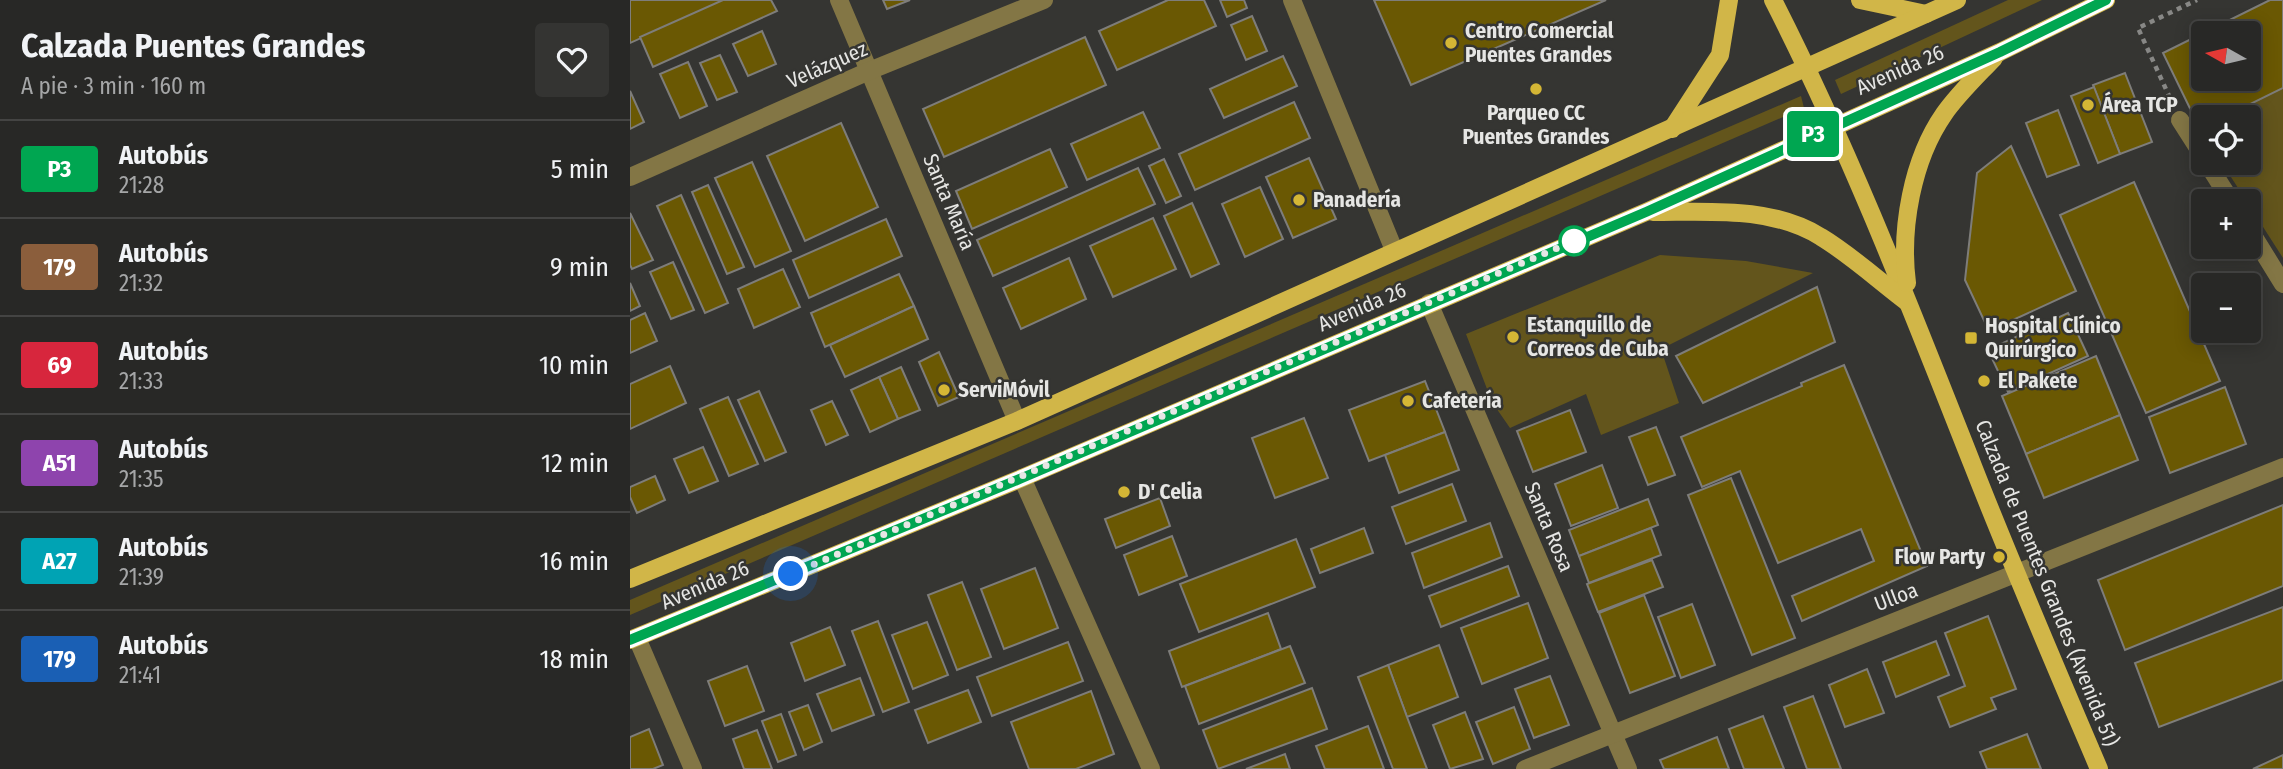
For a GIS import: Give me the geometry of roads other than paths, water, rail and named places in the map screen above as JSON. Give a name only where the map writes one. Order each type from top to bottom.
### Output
[{"type":"main road","points":[[1672,130],[1720,55],[1729,0]]},
{"type":"main road","name":"Calzada de Puentes Grandes (Avenida 51)","points":[[1773,0],[1807,66],[1909,304],[2016,574],[2099,769]]},
{"type":"main road","points":[[1860,0],[1926,14]]},
{"type":"main road","name":"Avenida 26","points":[[630,579],[1017,421],[1394,250],[1672,130],[1956,0]]},
{"type":"main road","name":"Avenida 26","points":[[633,639],[1022,478],[1646,212],[1833,125],[2000,52],[2106,0]]},
{"type":"main road","points":[[1909,304],[1903,253],[1924,148],[1945,113],[2000,52]]},
{"type":"main road","points":[[1646,212],[1736,213],[1782,220],[1820,236],[1909,304]]},
{"type":"street","name":"Santa María","points":[[839,0],[1017,421]]},
{"type":"street","name":"Velázquez","points":[[630,177],[869,71],[1044,0]]},
{"type":"street","points":[[1292,0],[1394,250]]},
{"type":"street","points":[[2180,120],[2191,137]]},
{"type":"street","points":[[2261,248],[2283,284]]},
{"type":"street","name":"Santa Rosa","points":[[1429,303],[1628,769]]},
{"type":"street","name":"Ulloa","points":[[1525,769],[1611,732],[2283,467]]},
{"type":"street","points":[[1022,478],[1151,769]]},
{"type":"street","points":[[633,639],[693,769]]},
{"type":"place","name":"Centro Comercial Puentes Grandes","points":[[1451,43]]},
{"type":"place","name":"Parqueo CC Puentes Grandes","points":[[1536,89]]},
{"type":"place","name":"Área TCP","points":[[2088,105]]},
{"type":"place","name":"Panadería","points":[[1299,200]]},
{"type":"place","name":"Estanquillo de Correos de Cuba","points":[[1513,337]]},
{"type":"place","name":"Hospital Clínico Quirúrgico","points":[[1971,338]]},
{"type":"place","name":"El Pakete","points":[[1984,381]]},
{"type":"place","name":"ServiMóvil","points":[[944,390]]},
{"type":"place","name":"Cafetería","points":[[1408,401]]},
{"type":"place","name":"D' Celia","points":[[1124,492]]},
{"type":"place","name":"Flow Party","points":[[1999,557]]}]
